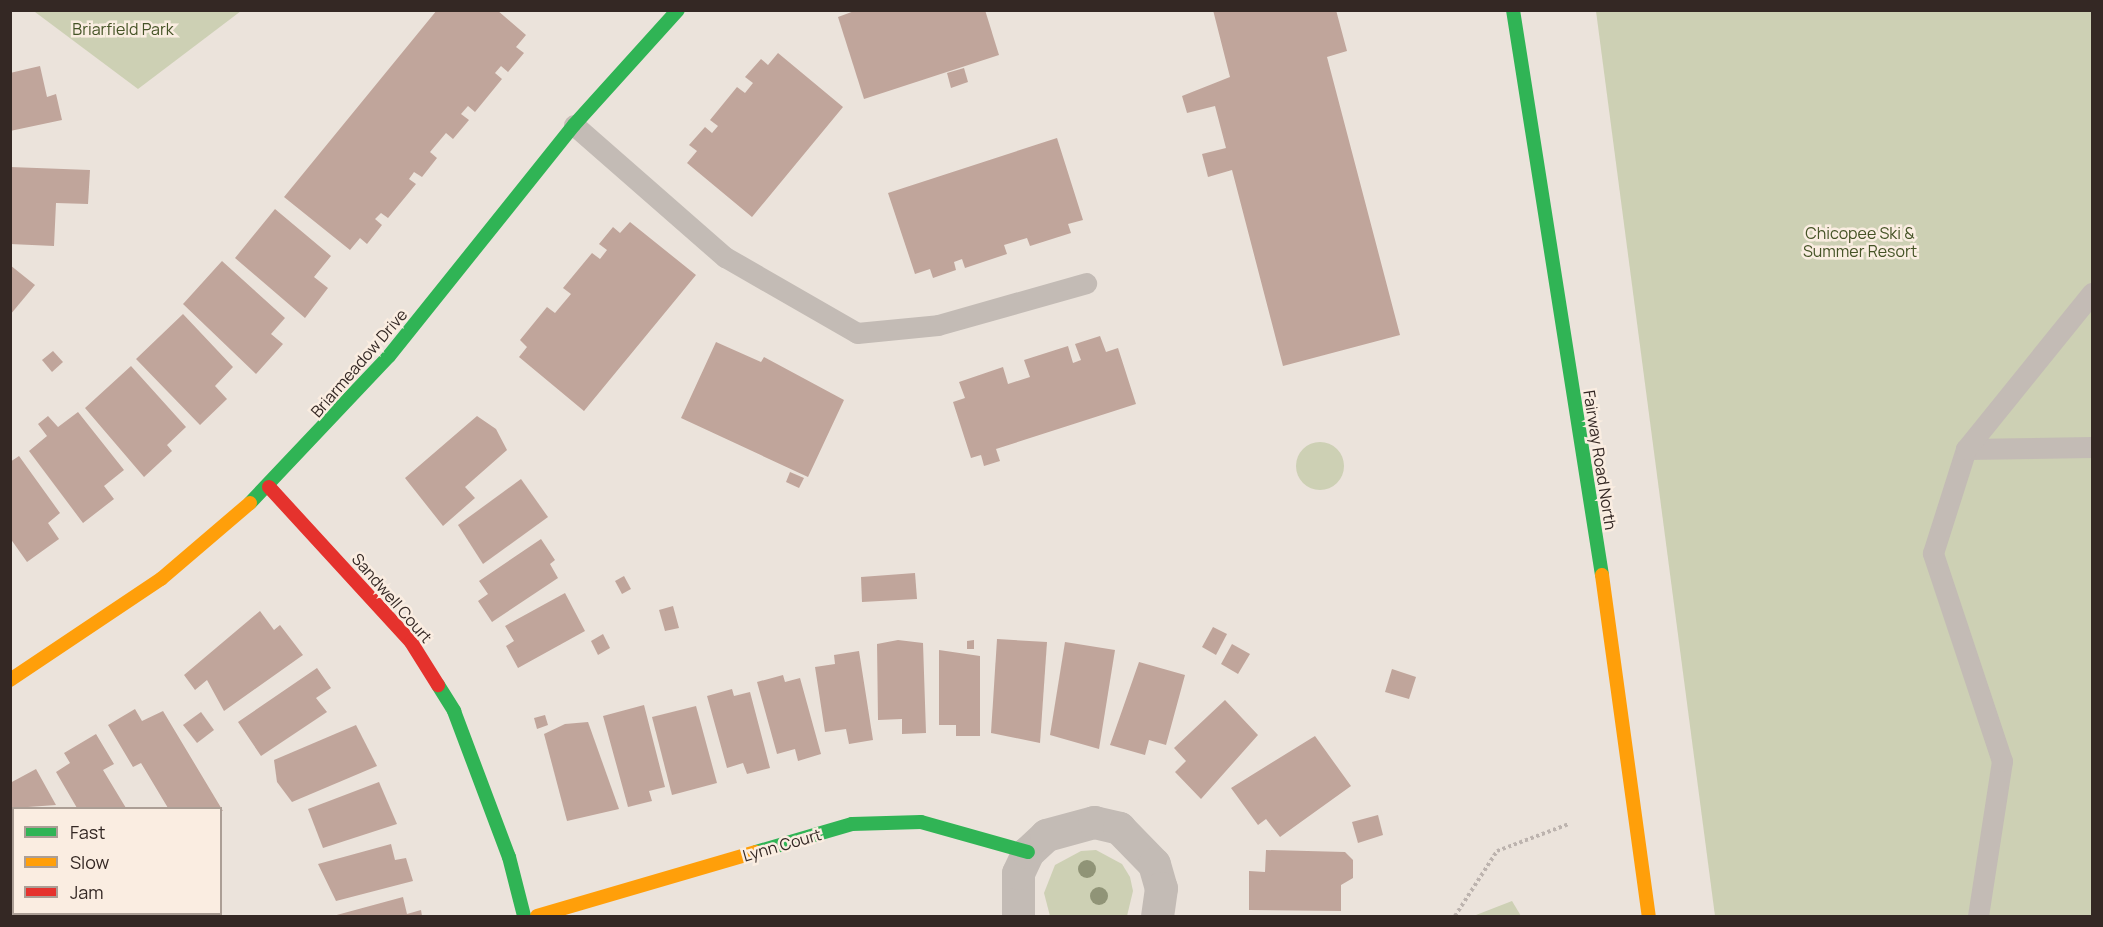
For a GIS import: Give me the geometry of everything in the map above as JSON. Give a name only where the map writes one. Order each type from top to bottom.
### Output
[{"type":"street","name":"Briarmeadow Drive","points":[[10,680],[161,579],[268,487],[389,356],[574,125],[678,10]]},
{"type":"street","name":"Fairway Road North","points":[[1513,10],[1617,668],[1650,916]]},
{"type":"street","name":"Sandwell Court","points":[[268,487],[411,642],[454,711],[509,857],[524,916]]},
{"type":"street","name":"Lynn Court","points":[[537,916],[852,824],[921,822],[1028,852]]},
{"type":"street","points":[[1018,916],[1018,873],[1028,852],[1046,835],[1069,824],[1094,822],[1119,828],[1154,864],[1161,888],[1157,916]]},
{"type":"lane","points":[[574,125],[724,257],[857,333],[938,325],[1086,283]]},
{"type":"lane","points":[[1978,916],[2002,761],[1933,554],[1966,449],[2092,293]]},
{"type":"lane","points":[[1966,449],[2092,447]]},
{"type":"path","points":[[1455,916],[1497,851],[1569,824]]},
{"type":"green space","name":"Briarfield Park","points":[[35,11],[241,11],[138,89]]},
{"type":"green space","name":"Chicopee Ski & Summer Resort","points":[[1596,11],[2092,11],[2092,916],[1715,916]]},
{"type":"green space","points":[[1320,442],[1337,449],[1344,466],[1337,483],[1320,490],[1303,483],[1296,466],[1303,449]]},
{"type":"green space","points":[[1096,850],[1122,864],[1130,877],[1133,891],[1127,916],[1050,916],[1044,893],[1055,865],[1081,851]]},
{"type":"green space","points":[[1512,901],[1521,916],[1475,916],[1476,915]]},
{"type":"building","points":[[437,10],[497,10],[526,35],[516,47],[524,53],[508,72],[501,66],[495,73],[502,79],[475,112],[468,106],[461,114],[469,120],[453,139],[446,133],[430,152],[437,158],[422,177],[414,172],[409,179],[416,184],[388,218],[381,213],[375,219],[382,225],[367,244],[360,238],[350,250],[284,197]]},
{"type":"building","points":[[857,10],[985,10],[999,55],[864,99],[838,17]]},
{"type":"building","points":[[1213,10],[1336,10],[1347,51],[1327,57],[1400,335],[1283,366],[1232,170],[1208,177],[1202,154],[1226,148],[1215,106],[1187,113],[1182,96],[1230,77]]},
{"type":"building","points":[[778,53],[843,107],[752,217],[687,163],[697,151],[689,145],[705,127],[712,133],[718,126],[710,120],[737,87],[745,93],[753,83],[745,77],[761,59],[768,65]]},
{"type":"building","points":[[40,66],[47,97],[56,94],[62,120],[10,131],[10,73]]},
{"type":"building","points":[[964,68],[968,82],[951,88],[947,73]]},
{"type":"building","points":[[1057,138],[1083,220],[1068,224],[1071,233],[1030,246],[1027,238],[1004,245],[1007,254],[965,268],[962,259],[954,262],[956,270],[933,278],[930,269],[915,274],[888,193]]},
{"type":"building","points":[[10,167],[90,170],[88,204],[56,203],[54,246],[10,244]]},
{"type":"building","points":[[275,209],[331,256],[314,277],[328,288],[305,318],[235,258]]},
{"type":"building","points":[[630,222],[696,275],[584,411],[519,357],[527,347],[520,340],[547,307],[555,313],[571,294],[563,288],[592,253],[600,259],[607,250],[599,244],[613,227],[620,233]]},
{"type":"building","points":[[222,261],[285,318],[271,334],[283,344],[256,374],[183,304]]},
{"type":"building","points":[[10,265],[35,285],[10,315]]},
{"type":"building","points":[[183,314],[233,367],[215,386],[227,399],[200,425],[136,359]]},
{"type":"building","points":[[1100,336],[1106,352],[1118,348],[1136,404],[996,449],[1000,461],[984,466],[981,455],[971,458],[953,402],[965,398],[959,382],[1003,367],[1008,384],[1030,377],[1024,360],[1068,346],[1073,363],[1081,360],[1075,344]]},
{"type":"building","points":[[716,342],[761,362],[764,357],[844,400],[808,477],[681,418]]},
{"type":"building","points":[[53,351],[63,362],[52,372],[42,360]]},
{"type":"building","points":[[131,366],[186,427],[167,445],[172,451],[144,477],[85,408]]},
{"type":"building","points":[[78,412],[124,470],[104,486],[114,499],[83,523],[29,451],[47,436],[38,424],[48,416],[58,427]]},
{"type":"building","points":[[477,416],[496,429],[507,450],[465,487],[475,498],[443,526],[405,478]]},
{"type":"building","points":[[19,456],[60,513],[48,523],[59,539],[27,562],[10,538],[10,462]]},
{"type":"building","points":[[790,472],[804,478],[799,488],[786,482]]},
{"type":"building","points":[[521,479],[548,517],[483,564],[458,525]]},
{"type":"building","points":[[541,539],[555,560],[550,564],[558,578],[492,622],[478,601],[488,594],[479,581]]},
{"type":"building","points":[[915,573],[917,599],[862,602],[861,577]]},
{"type":"building","points":[[624,576],[631,589],[622,594],[615,581]]},
{"type":"building","points":[[565,593],[585,631],[518,668],[506,646],[514,641],[505,626]]},
{"type":"building","points":[[673,606],[679,628],[665,631],[659,610]]},
{"type":"building","points":[[260,611],[274,630],[280,625],[303,655],[224,711],[207,680],[195,690],[184,675]]},
{"type":"building","points":[[1213,627],[1227,634],[1216,655],[1202,647]]},
{"type":"building","points":[[603,634],[610,648],[598,655],[591,641]]},
{"type":"building","points":[[997,639],[1047,642],[1040,743],[991,733]]},
{"type":"building","points":[[898,640],[923,643],[926,733],[902,734],[902,719],[878,720],[877,644]]},
{"type":"building","points":[[974,640],[974,649],[967,649],[967,641]]},
{"type":"building","points":[[1065,642],[1115,650],[1099,749],[1050,735]]},
{"type":"building","points":[[1232,644],[1250,654],[1238,674],[1221,664]]},
{"type":"building","points":[[939,650],[980,656],[980,736],[956,736],[956,725],[939,725]]},
{"type":"building","points":[[859,651],[873,740],[849,744],[846,729],[825,732],[815,667],[835,664],[834,655]]},
{"type":"building","points":[[1139,662],[1185,675],[1166,745],[1149,740],[1145,755],[1110,745]]},
{"type":"building","points":[[317,668],[331,688],[316,698],[327,712],[261,756],[238,722]]},
{"type":"building","points":[[1392,669],[1416,677],[1409,699],[1385,692]]},
{"type":"building","points":[[783,675],[785,682],[800,678],[821,754],[798,761],[795,749],[777,754],[757,682]]},
{"type":"building","points":[[732,689],[734,696],[750,692],[770,768],[747,774],[743,763],[727,768],[707,696]]},
{"type":"building","points":[[1225,700],[1258,735],[1201,799],[1175,772],[1186,761],[1174,748]]},
{"type":"building","points":[[644,705],[665,787],[649,791],[652,801],[628,807],[603,716]]},
{"type":"building","points":[[696,706],[717,783],[672,795],[652,717]]},
{"type":"building","points":[[135,709],[142,721],[163,711],[221,807],[167,807],[141,763],[133,767],[108,725]]},
{"type":"building","points":[[201,712],[214,730],[197,743],[183,725]]},
{"type":"building","points":[[545,715],[548,725],[537,729],[534,718]]},
{"type":"building","points":[[588,722],[619,809],[567,821],[544,734],[565,724]]},
{"type":"building","points":[[356,725],[377,766],[292,802],[277,782],[274,760]]},
{"type":"building","points":[[96,734],[114,764],[103,770],[125,807],[76,807],[56,772],[70,763],[64,753]]},
{"type":"building","points":[[1315,736],[1351,786],[1280,837],[1266,819],[1258,825],[1231,788]]},
{"type":"building","points":[[36,769],[56,805],[12,807],[12,822],[10,783]]},
{"type":"building","points":[[379,782],[397,824],[323,848],[308,809]]},
{"type":"building","points":[[1378,815],[1383,835],[1358,843],[1352,822]]},
{"type":"building","points":[[391,844],[395,860],[406,858],[413,881],[336,901],[318,864]]},
{"type":"building","points":[[1266,850],[1345,852],[1353,860],[1353,878],[1341,885],[1341,911],[1249,910],[1249,871],[1265,872]]},
{"type":"building","points":[[403,897],[407,914],[421,910],[422,916],[333,916]]},
{"type":"traffic: fast","points":[[250,503],[389,356],[574,125],[678,10]]},
{"type":"traffic: fast","points":[[1513,10],[1602,575]]},
{"type":"traffic: fast","points":[[438,685],[454,711],[509,857],[524,916]]},
{"type":"traffic: fast","points":[[756,852],[852,824],[921,822],[1028,852]]},
{"type":"traffic: slow","points":[[10,680],[161,579],[250,503]]},
{"type":"traffic: slow","points":[[1602,575],[1649,916]]},
{"type":"traffic: slow","points":[[537,916],[756,852]]},
{"type":"traffic: jam","points":[[269,487],[411,642],[438,685]]}]
